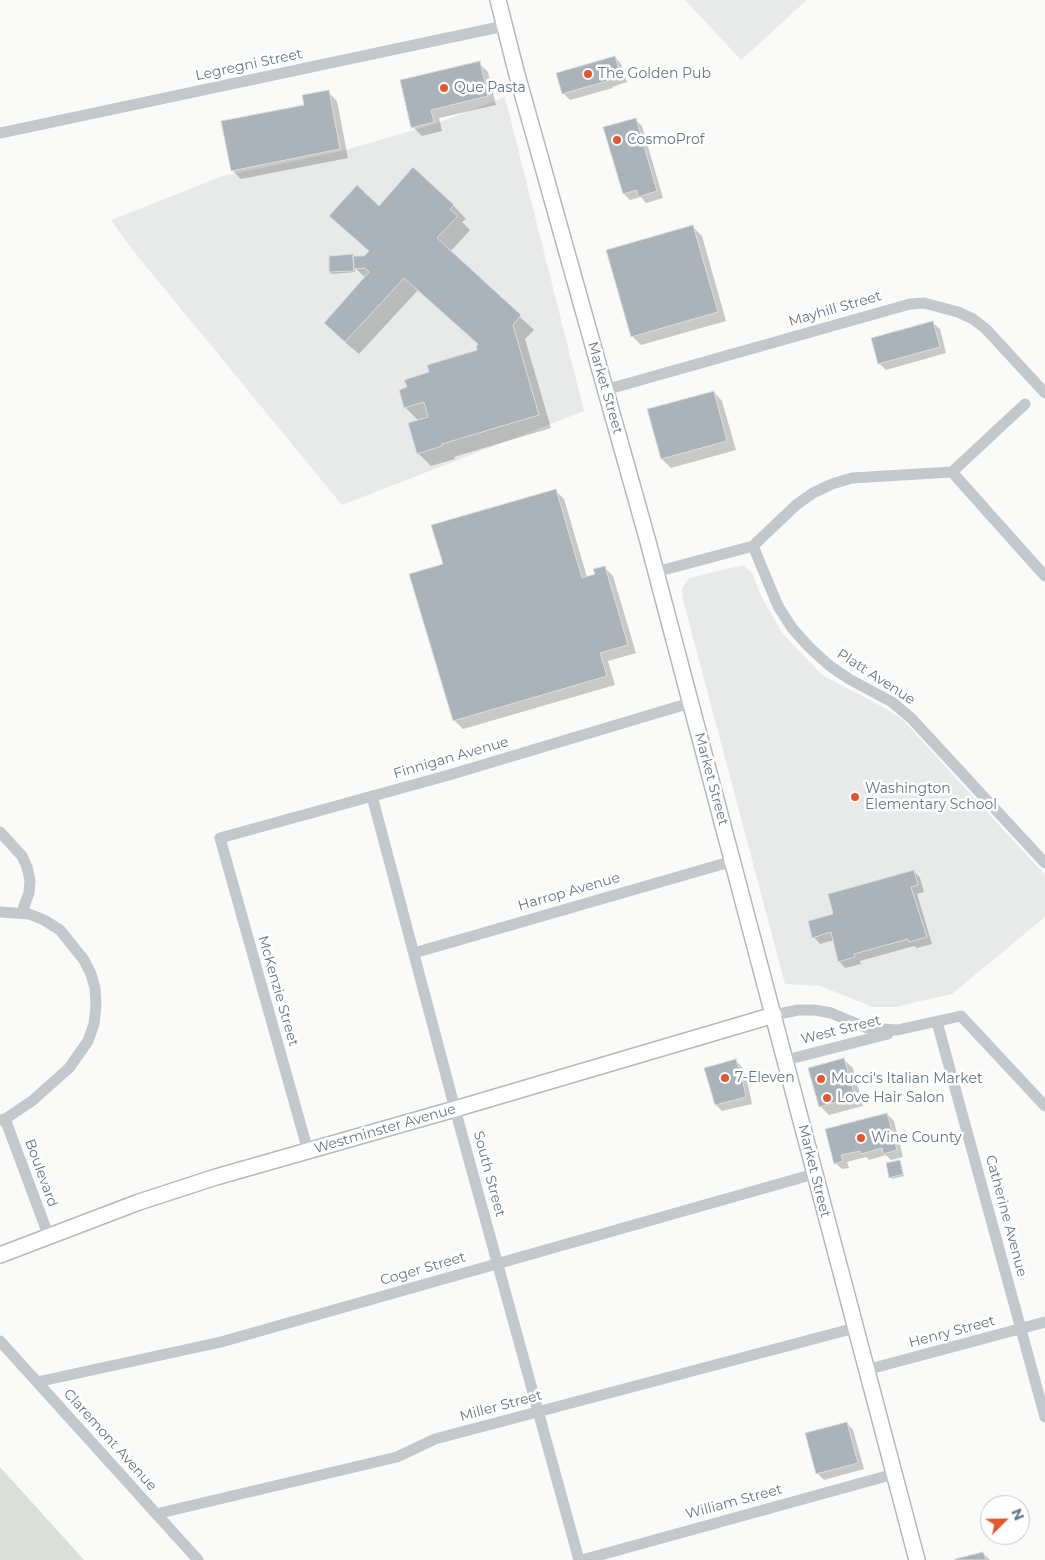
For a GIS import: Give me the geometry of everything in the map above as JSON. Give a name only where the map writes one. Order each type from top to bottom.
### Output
[{"type":"main road","name":"Market Street","points":[[498,0],[604,390],[656,572],[917,1560]]},
{"type":"main road","name":"Westminster Avenue","points":[[0,1256],[147,1200],[216,1177],[774,1015]]},
{"type":"street","name":"Legregni Street","points":[[0,133],[504,26]]},
{"type":"street","name":"Mayhill Street","points":[[604,390],[910,304],[924,303],[958,312],[980,324],[1045,393]]},
{"type":"street","points":[[656,572],[753,546],[796,505],[813,493],[832,484],[852,478],[952,472],[1025,404]]},
{"type":"street","points":[[952,472],[1045,576]]},
{"type":"street","name":"Platt Avenue","points":[[753,546],[778,606],[792,628],[810,648],[830,666],[892,702],[911,718],[1045,863]]},
{"type":"street","name":"Finnigan Avenue","points":[[220,838],[372,796],[690,703]]},
{"type":"street","name":"South Street","points":[[372,796],[455,1109],[580,1560]]},
{"type":"street","points":[[0,832],[22,856],[27,867],[30,880],[29,893],[22,912]]},
{"type":"street","name":"McKenzie Street","points":[[220,838],[308,1151]]},
{"type":"street","name":"Harrop Avenue","points":[[414,952],[733,861]]},
{"type":"street","points":[[0,912],[22,912],[44,920],[60,930],[84,960],[91,974],[95,988],[96,1006],[94,1024],[88,1041],[69,1068],[32,1101],[3,1119]]},
{"type":"street","name":"West Street","points":[[774,1015],[798,1010],[815,1010],[831,1013],[867,1028],[903,1030]]},
{"type":"street","name":"West Street","points":[[786,1060],[961,1016],[1045,1106]]},
{"type":"street","name":"Catherine Avenue","points":[[937,1022],[1045,1418]]},
{"type":"street","name":"Boulevard","points":[[3,1119],[49,1237]]},
{"type":"street","name":"Coger Street","points":[[37,1382],[221,1342],[814,1174]]},
{"type":"street","name":"Henry Street","points":[[866,1370],[1045,1322]]},
{"type":"street","name":"Miller Street","points":[[156,1514],[397,1457],[435,1439],[855,1328]]},
{"type":"street","name":"Claremont Avenue","points":[[0,1341],[198,1560]]},
{"type":"street","name":"William Street","points":[[580,1560],[894,1474]]},
{"type":"shaded area","points":[[685,0],[807,0],[741,60]]},
{"type":"shaded area","points":[[505,97],[584,411],[342,505],[131,248],[111,220],[223,176],[342,151],[438,123]]},
{"type":"shaded area","name":"Washington Elementary School","points":[[743,565],[752,573],[762,598],[783,634],[822,675],[902,719],[1045,875],[1045,917],[952,994],[895,1007],[873,1007],[820,986],[785,984],[683,600],[682,589],[689,578]]},
{"type":"shaded area","points":[[0,1467],[84,1560],[0,1560]]},
{"type":"building","name":"The Golden Pub","points":[[615,56],[621,76],[562,94],[556,73]]},
{"type":"building","name":"Que Pasta","points":[[480,61],[488,96],[431,110],[434,122],[411,128],[400,80]]},
{"type":"building","points":[[329,90],[340,149],[231,171],[221,121],[304,105],[302,95]]},
{"type":"building","points":[[636,118],[657,191],[638,197],[637,190],[623,194],[603,127]]},
{"type":"building","points":[[413,167],[454,205],[450,209],[458,216],[437,238],[521,315],[513,325],[539,415],[442,444],[442,446],[417,454],[408,423],[428,417],[424,402],[404,408],[399,390],[407,387],[404,380],[429,372],[427,365],[477,350],[478,344],[404,278],[345,342],[324,323],[369,272],[365,268],[354,269],[353,256],[364,256],[369,251],[329,216],[357,185],[379,206]]},
{"type":"building","points":[[693,225],[718,312],[631,337],[606,250]]},
{"type":"building","points":[[353,254],[354,271],[329,272],[329,256]]},
{"type":"building","points":[[933,321],[940,347],[878,364],[871,338]]},
{"type":"building","points":[[714,391],[727,441],[661,459],[647,409]]},
{"type":"building","points":[[556,489],[582,578],[595,574],[593,569],[605,566],[628,645],[600,653],[607,676],[453,721],[409,574],[443,564],[431,525]]},
{"type":"building","points":[[914,870],[918,885],[911,887],[927,937],[909,942],[908,939],[854,954],[855,957],[838,962],[831,932],[812,938],[808,921],[833,914],[828,894]]},
{"type":"building","points":[[844,1058],[855,1097],[819,1107],[808,1068]]},
{"type":"building","name":"7-Eleven","points":[[736,1059],[738,1067],[740,1067],[746,1097],[715,1105],[704,1068]]},
{"type":"building","name":"Wine County","points":[[887,1113],[897,1150],[883,1154],[882,1148],[861,1154],[860,1151],[841,1155],[843,1161],[834,1164],[825,1129]]},
{"type":"building","points":[[900,1160],[903,1174],[889,1178],[886,1163]]},
{"type":"building","points":[[847,1422],[858,1463],[816,1474],[805,1433]]},
{"type":"building","points":[[983,1552],[986,1560],[955,1560],[955,1559]]},
{"type":"place","name":"The Golden Pub","points":[[588,74]]},
{"type":"place","name":"Que Pasta","points":[[444,88]]},
{"type":"place","name":"CosmoProf","points":[[617,140]]},
{"type":"place","name":"Washington Elementary School","points":[[855,797]]},
{"type":"place","name":"7-Eleven","points":[[725,1078]]},
{"type":"place","name":"Mucci's Italian Market","points":[[821,1079]]},
{"type":"place","name":"Love Hair Salon","points":[[827,1098]]},
{"type":"place","name":"Wine County","points":[[861,1138]]}]
